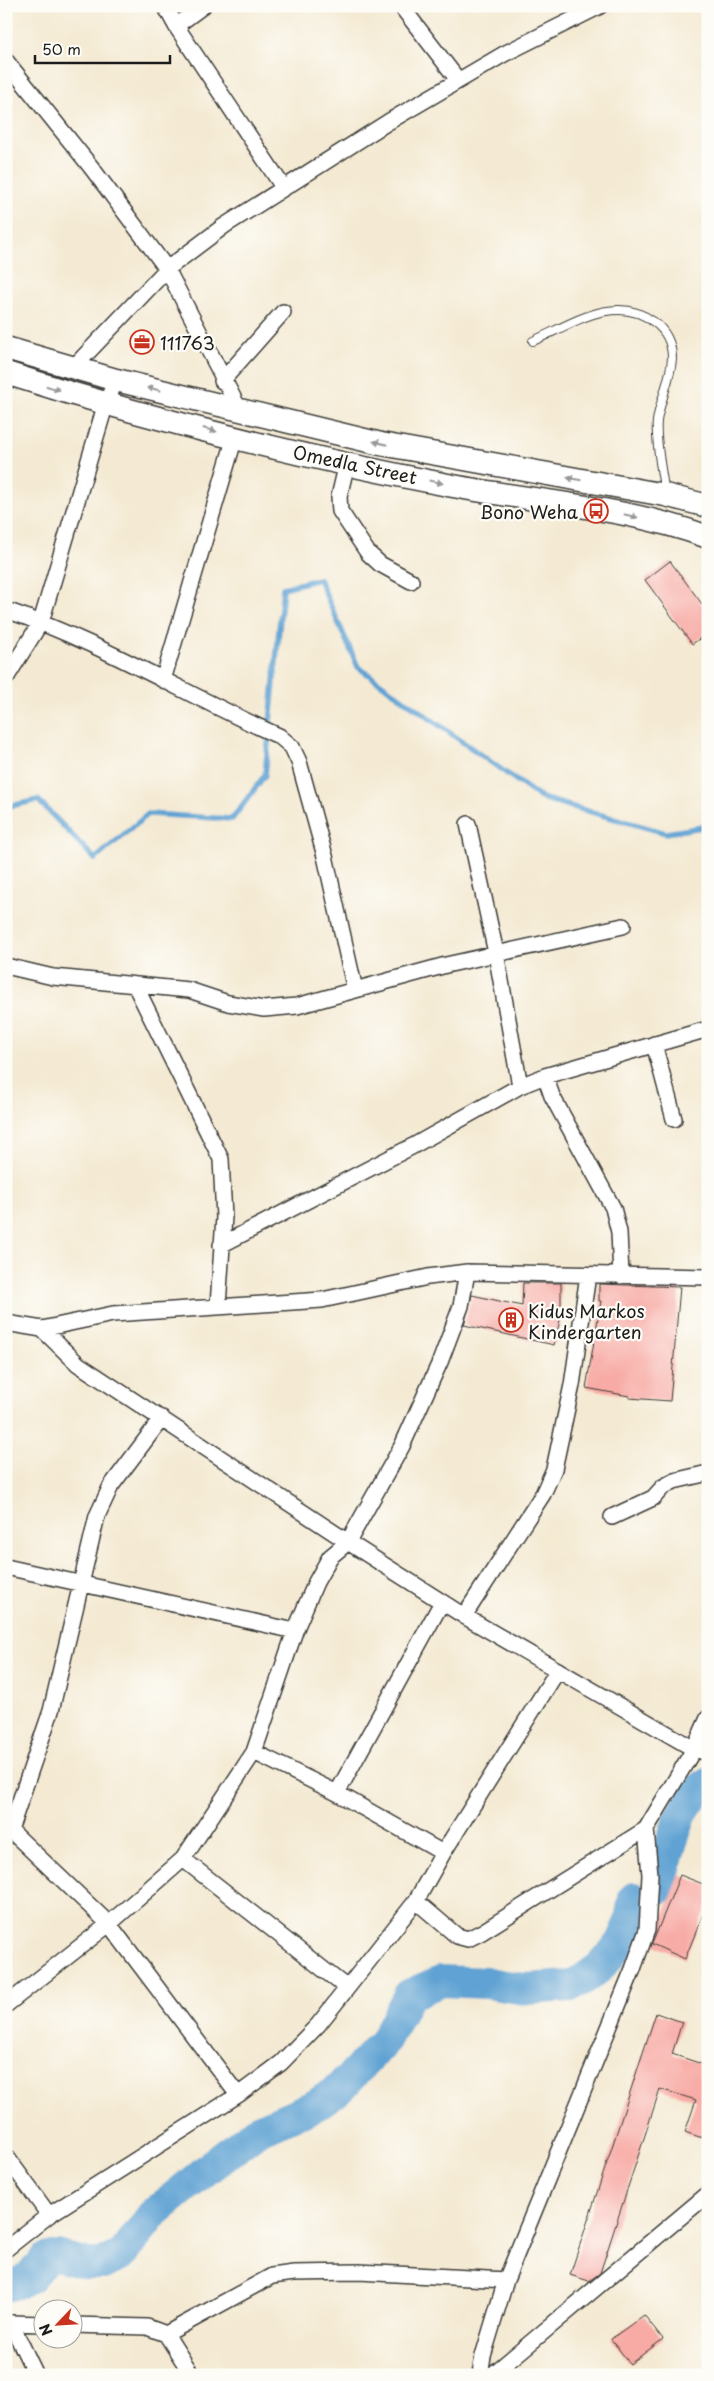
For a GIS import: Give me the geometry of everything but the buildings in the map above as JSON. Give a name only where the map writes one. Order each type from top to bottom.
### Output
[{"type":"main road","name":"Omedla Street","points":[[6,348],[72,369],[381,444],[665,495],[708,506]]},
{"type":"main road","name":"Omedla Street","points":[[6,373],[106,403],[235,437],[454,486],[596,508],[661,523],[708,537]]},
{"type":"main road","points":[[661,523],[665,495]]},
{"type":"street","points":[[165,6],[176,26],[283,187]]},
{"type":"street","points":[[176,26],[203,6]]},
{"type":"street","points":[[401,6],[458,80]]},
{"type":"street","points":[[72,369],[167,269],[224,226],[283,187],[458,80],[504,54],[600,6]]},
{"type":"street","points":[[6,61],[91,167],[167,269],[222,381],[239,409]]},
{"type":"street","points":[[222,381],[282,312]]},
{"type":"street","points":[[6,678],[41,622],[106,403],[116,380]]},
{"type":"street","points":[[163,680],[235,437]]},
{"type":"street","points":[[347,463],[339,497],[340,512],[368,553],[380,564],[412,581]]},
{"type":"street","points":[[6,610],[41,622],[163,680],[248,723],[279,736],[292,747],[299,762],[325,856],[355,990]]},
{"type":"street","points":[[468,824],[496,953],[520,1086]]},
{"type":"street","points":[[6,966],[52,977],[188,990],[228,1003],[264,1009],[297,1006],[496,953],[623,926]]},
{"type":"street","points":[[135,985],[221,1159],[224,1217],[220,1245],[218,1306]]},
{"type":"street","points":[[220,1245],[413,1146],[520,1086],[545,1076],[708,1029]]},
{"type":"street","points":[[654,1044],[674,1119]]},
{"type":"street","points":[[545,1076],[552,1096],[613,1208],[619,1232],[621,1276]]},
{"type":"street","points":[[6,1323],[42,1329],[112,1314],[322,1300],[428,1277],[467,1272],[708,1277]]},
{"type":"street","points":[[6,2005],[109,1924],[183,1859],[254,1752],[295,1631],[316,1582],[330,1557],[348,1542],[402,1446],[440,1362],[461,1306],[467,1272]]},
{"type":"street","points":[[464,1616],[543,1494],[554,1469],[572,1385],[588,1275]]},
{"type":"street","points":[[42,1329],[78,1364],[348,1542],[464,1616],[701,1751]]},
{"type":"street","points":[[162,1418],[111,1486],[97,1516],[51,1710],[8,1830],[109,1924],[238,2095]]},
{"type":"street","points":[[612,1517],[653,1498],[663,1487],[674,1481],[708,1473]]},
{"type":"street","points":[[6,1567],[295,1631]]},
{"type":"street","points":[[337,1793],[442,1602]]},
{"type":"street","points":[[6,2249],[50,2215],[238,2095],[281,2063],[318,2025],[416,1900],[443,1853],[558,1670]]},
{"type":"street","points":[[416,1900],[457,1936],[468,1939],[646,1830],[701,1751],[708,1718]]},
{"type":"street","points":[[254,1752],[337,1793],[443,1853]]},
{"type":"street","points":[[480,2375],[483,2356],[506,2280],[633,1969],[647,1930],[650,1875],[646,1830]]},
{"type":"street","points":[[183,1859],[347,1988]]},
{"type":"street","points":[[6,2156],[50,2215]]},
{"type":"street","points":[[492,2375],[708,2194]]},
{"type":"street","points":[[166,2334],[272,2276],[294,2273],[359,2272],[506,2280]]},
{"type":"street","points":[[9,2320],[32,2323]]},
{"type":"street","points":[[9,2320],[36,2375]]},
{"type":"street","points":[[82,2325],[146,2327],[166,2334],[192,2375]]},
{"type":"lane","points":[[533,341],[602,310],[624,309],[644,314],[659,326],[670,342],[672,359],[657,423],[665,495]]},
{"type":"waterway","points":[[6,807],[38,800],[95,859],[148,814],[232,819],[265,775],[283,588],[319,579],[358,667],[541,798],[666,833],[708,826]]},
{"type":"waterway","points":[[660,1888],[675,1830],[681,1816],[688,1803],[708,1783]]},
{"type":"waterway","points":[[6,2286],[22,2282],[30,2277],[45,2259],[57,2256],[88,2264],[104,2264],[123,2254],[152,2215],[258,2130],[316,2105],[340,2088],[384,2042],[409,1995],[441,1981],[487,1983],[525,1989],[570,1986],[584,1979],[599,1968],[622,1942],[629,1926],[634,1898]]},
{"type":"place","name":"111763","points":[[142,342]]},
{"type":"place","name":"Bono Weha","points":[[596,511]]},
{"type":"place","name":"Kidus Markos Kindergarten","points":[[511,1320]]}]
